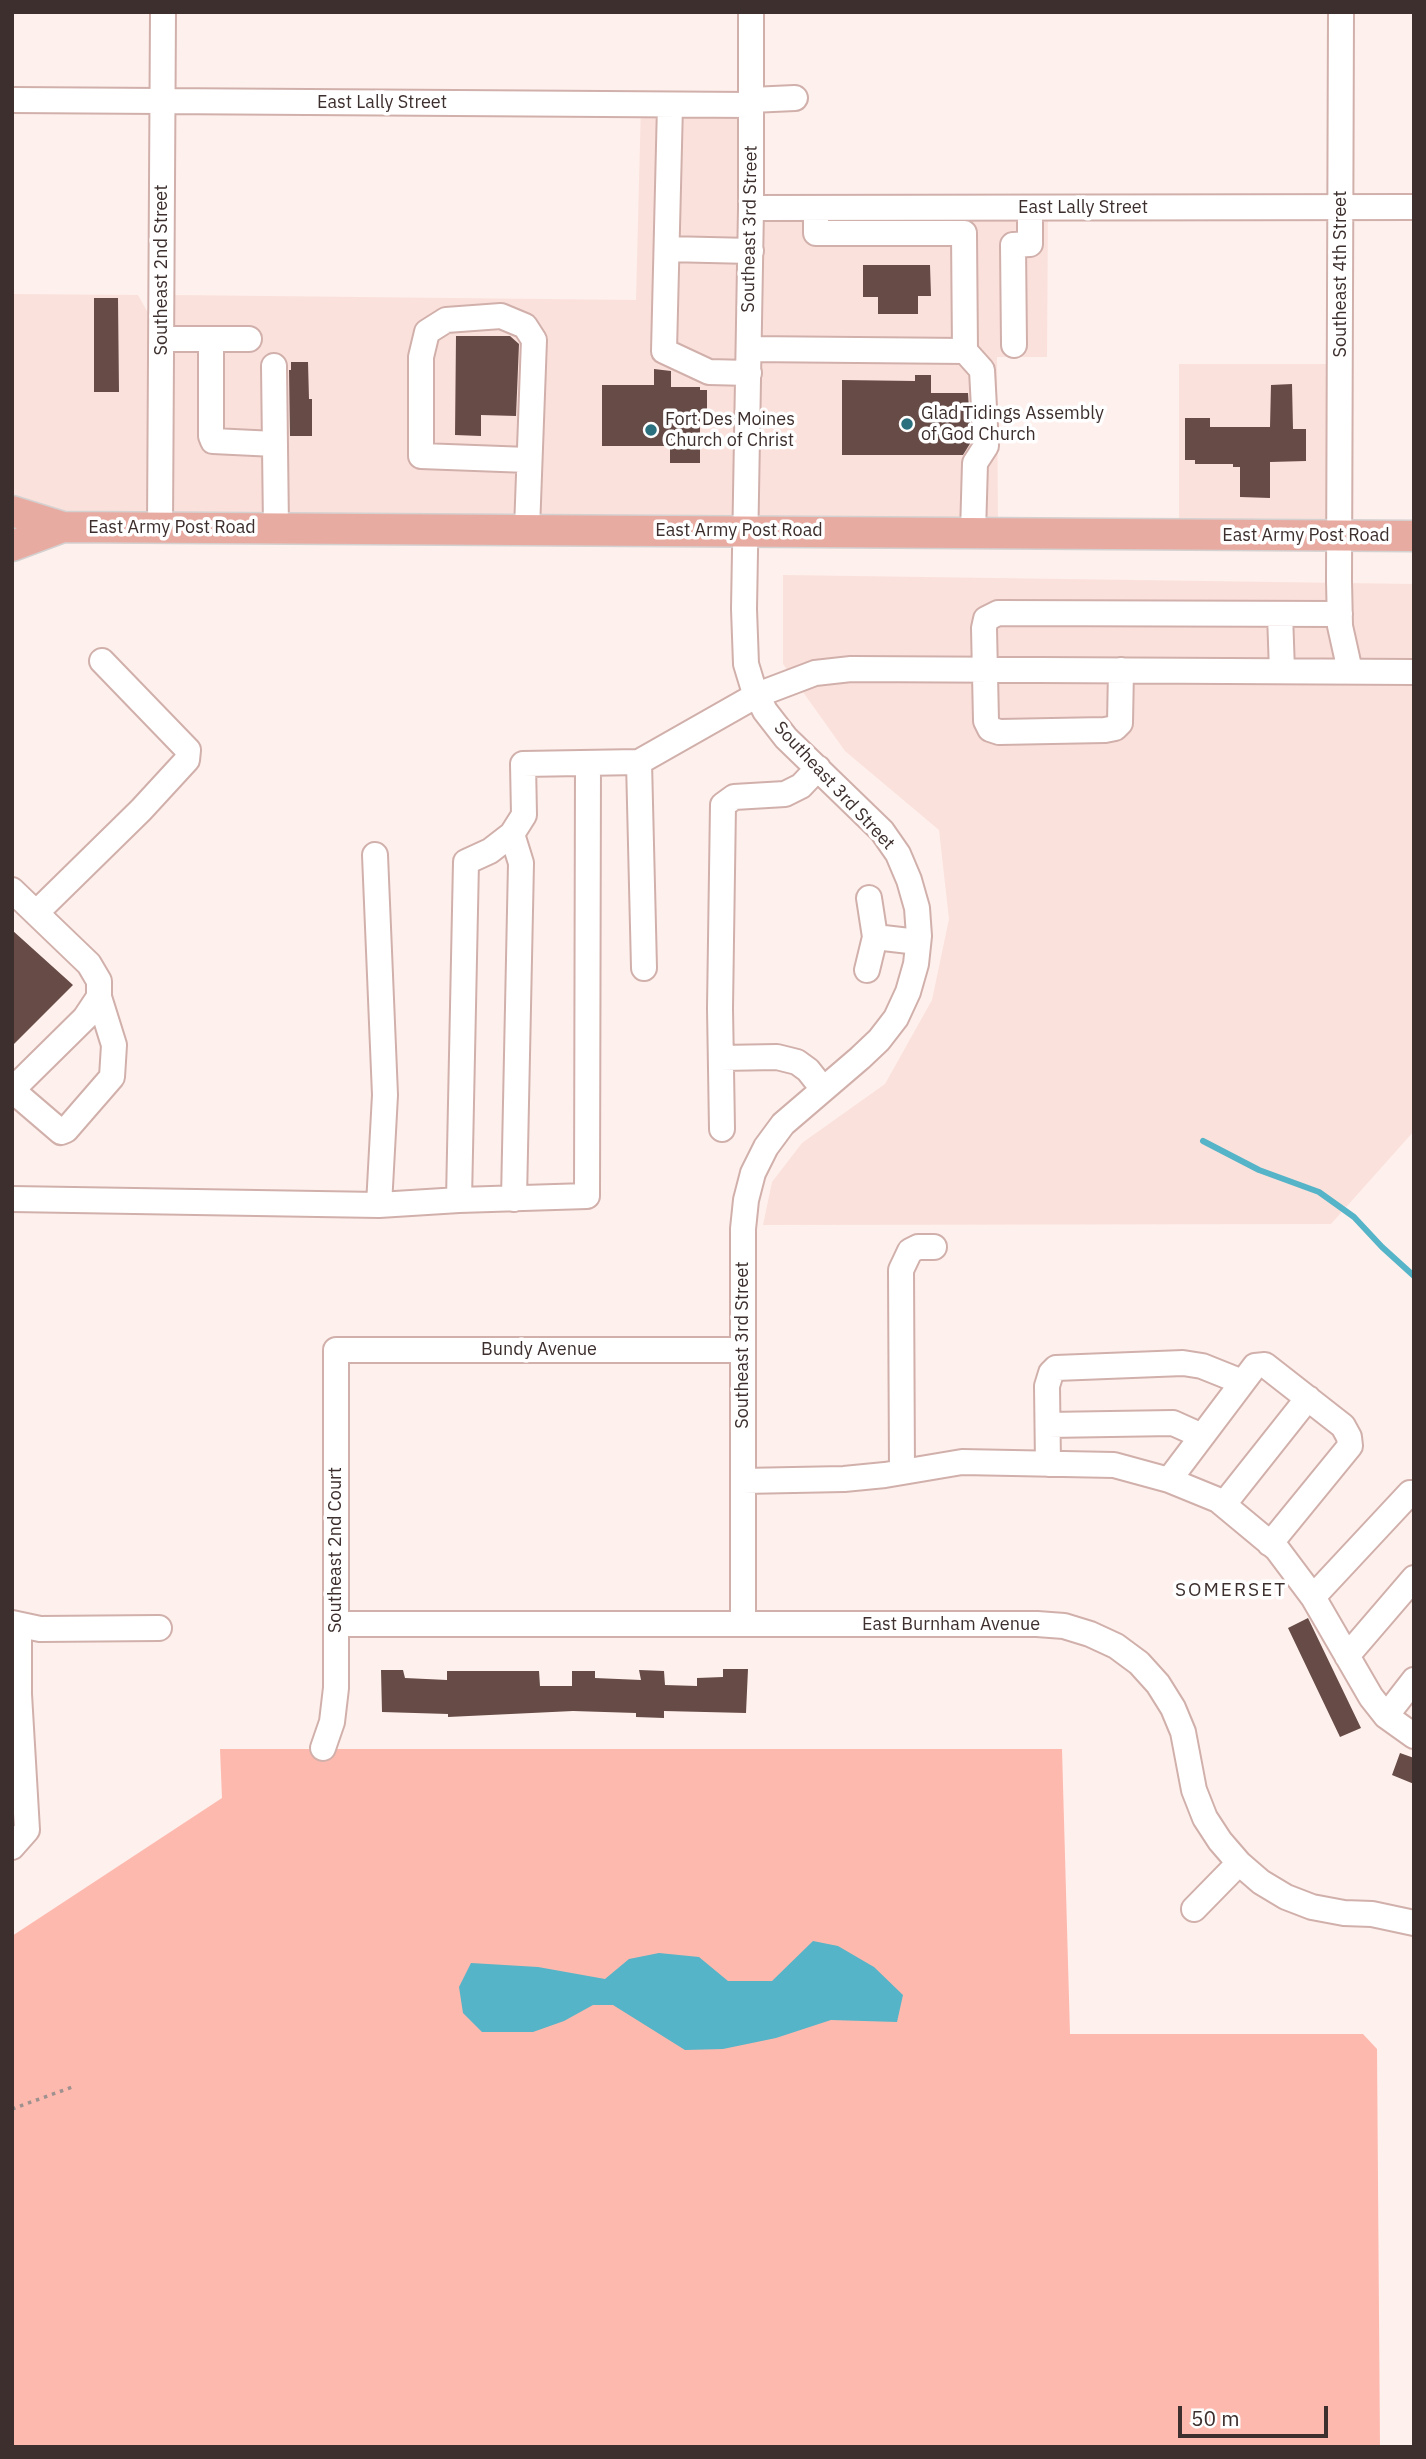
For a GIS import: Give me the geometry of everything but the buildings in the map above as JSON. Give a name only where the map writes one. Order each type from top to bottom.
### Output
[{"type":"main road","name":"East Army Post Road","points":[[12,511],[64,527],[1414,536]]},
{"type":"main road","name":"East Army Post Road","points":[[12,546],[64,527]]},
{"type":"street","name":"Southeast 2nd Street","points":[[160,527],[163,12]]},
{"type":"street","name":"Southeast 3rd Street","points":[[743,1624],[743,1229],[746,1200],[753,1173],[766,1147],[783,1124],[875,1044],[896,1018],[908,992],[916,964],[918,942],[917,908],[898,854],[871,820],[786,738],[765,711],[746,664],[744,637],[751,251],[751,12]]},
{"type":"street","name":"Southeast 4th Street","points":[[1341,12],[1340,626],[1350,671]]},
{"type":"street","name":"East Lally Street","points":[[12,100],[670,105],[795,98]]},
{"type":"street","points":[[670,105],[664,351],[709,372],[749,361],[964,351]]},
{"type":"street","name":"East Lally Street","points":[[751,208],[1414,207]]},
{"type":"street","points":[[816,208],[816,233],[964,233],[964,351],[982,370],[986,446],[975,463],[972,533]]},
{"type":"street","points":[[1014,345],[1013,244],[1030,244],[1030,208]]},
{"type":"street","points":[[667,248],[751,251]]},
{"type":"street","points":[[527,530],[534,340],[525,326],[501,316],[446,320],[427,331],[421,356],[421,457],[528,460]]},
{"type":"street","points":[[162,339],[249,339]]},
{"type":"street","points":[[211,339],[213,442],[275,444]]},
{"type":"street","points":[[274,366],[276,528]]},
{"type":"street","points":[[1121,670],[1120,723],[1115,728],[999,732],[990,729],[986,721],[983,670],[986,620],[998,613],[1340,614]]},
{"type":"street","points":[[1280,614],[1282,671]]},
{"type":"street","points":[[36,913],[141,810],[187,760],[188,750],[102,661]]},
{"type":"street","points":[[459,1200],[466,862],[490,851],[512,834],[524,815],[523,764],[639,762],[757,695],[816,673],[851,669],[1414,672]]},
{"type":"street","points":[[639,762],[645,968]]},
{"type":"street","points":[[12,1199],[379,1205],[587,1196],[588,763]]},
{"type":"street","points":[[722,1129],[723,805],[734,797],[785,794],[801,786],[818,768]]},
{"type":"street","points":[[512,834],[521,863],[514,1199]]},
{"type":"street","points":[[375,855],[385,1095],[379,1205]]},
{"type":"street","points":[[12,890],[89,964],[99,981],[99,997],[114,1045],[112,1077],[66,1130],[61,1132],[12,1090],[85,1018],[99,997]]},
{"type":"street","points":[[867,970],[875,937],[869,898]]},
{"type":"street","points":[[875,937],[918,942]]},
{"type":"street","points":[[721,1058],[777,1057],[797,1062],[808,1070],[823,1089]]},
{"type":"street","points":[[902,1472],[901,1270],[910,1251],[918,1247],[934,1247]]},
{"type":"street","name":"Bundy Avenue","points":[[336,1350],[743,1350]]},
{"type":"street","name":"Southeast 2nd Court","points":[[323,1748],[332,1722],[336,1688],[336,1350]]},
{"type":"street","points":[[1048,1464],[1047,1386],[1051,1373],[1056,1368],[1183,1363],[1202,1366],[1242,1382]]},
{"type":"street","points":[[1169,1480],[1255,1366],[1265,1365],[1343,1426],[1350,1446],[1270,1544]]},
{"type":"street","points":[[1224,1504],[1308,1398]]},
{"type":"street","points":[[1048,1425],[1173,1423],[1202,1436]]},
{"type":"street","points":[[743,1480],[844,1479],[962,1462],[1114,1465],[1169,1480],[1218,1500],[1277,1549],[1313,1597],[1371,1697],[1386,1716],[1414,1736]]},
{"type":"street","points":[[1313,1597],[1410,1493],[1414,1493]]},
{"type":"street","points":[[1347,1656],[1414,1578]]},
{"type":"street","points":[[12,1847],[27,1830],[15,1624],[40,1629],[159,1629]]},
{"type":"street","name":"East Burnham Avenue","points":[[336,1624],[1064,1626],[1116,1646],[1139,1663],[1158,1684],[1173,1708],[1183,1732],[1194,1790],[1205,1818],[1220,1842],[1261,1882],[1286,1897],[1312,1907],[1344,1913],[1373,1914],[1414,1923]]},
{"type":"street","points":[[1386,1716],[1414,1680]]},
{"type":"street","points":[[1194,1909],[1239,1863]]},
{"type":"path","points":[[12,2109],[75,2086]]},
{"type":"shaded area","points":[[641,104],[751,105],[751,207],[1048,208],[1047,357],[997,357],[998,535],[12,523],[12,294],[138,295],[162,338],[174,295],[636,300]]},
{"type":"shaded area","points":[[1179,364],[1341,364],[1341,536],[1179,535]]},
{"type":"shaded area","points":[[783,575],[1414,584],[1414,1131],[1331,1224],[763,1225],[772,1182],[802,1143],[885,1084],[932,1000],[949,919],[939,830],[845,751],[783,664]]},
{"type":"shaded area","points":[[220,1749],[1062,1749],[1070,2034],[1363,2034],[1377,2049],[1380,2447],[12,2447],[12,1936],[222,1798]]},
{"type":"water","points":[[813,1941],[838,1946],[874,1967],[903,1995],[897,2022],[831,2020],[776,2038],[723,2049],[685,2050],[613,2005],[593,2005],[564,2021],[533,2032],[482,2032],[463,2013],[459,1987],[471,1963],[538,1967],[605,1979],[629,1959],[659,1953],[699,1957],[728,1981],[772,1981]]},
{"type":"waterway","points":[[1203,1141],[1259,1170],[1319,1192],[1354,1217],[1414,1276]]},
{"type":"place","name":"Glad Tidings Assembly of God Church","points":[[907,424]]},
{"type":"place","name":"Fort Des Moines Church of Christ","points":[[651,430]]},
{"type":"district","name":"SOMERSET","points":[[1231,1591]]}]
